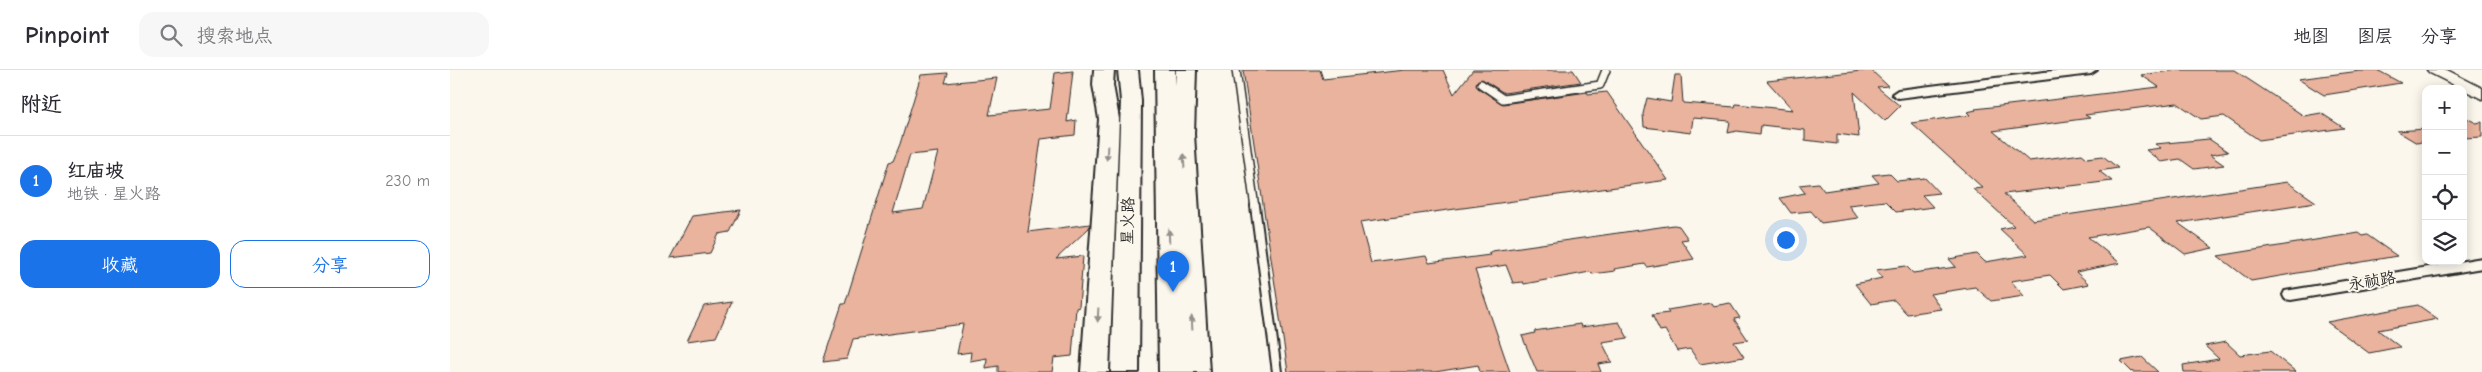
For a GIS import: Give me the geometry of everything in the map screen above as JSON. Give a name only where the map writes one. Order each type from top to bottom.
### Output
[{"type":"main road","points":[[1104,70],[1103,86],[1107,96],[1130,133]]},
{"type":"main road","name":"星火路","points":[[1125,367],[1131,100],[1128,70]]},
{"type":"main road","points":[[1165,70],[1174,372]]},
{"type":"main road","points":[[1186,70],[1183,134],[1195,372]]},
{"type":"main road","points":[[1107,96],[1109,120],[1095,370],[1125,367]]},
{"type":"main road","points":[[1104,220],[1128,217]]},
{"type":"street","points":[[1898,94],[2091,70]]},
{"type":"street","points":[[2435,70],[2482,94]]},
{"type":"street","name":"永祯路","points":[[2291,294],[2482,263]]},
{"type":"lane","points":[[1236,70],[1277,372]]},
{"type":"lane","points":[[1481,84],[1503,100],[1600,86],[1606,70]]},
{"type":"building","points":[[1243,70],[1320,70],[1323,79],[1405,70],[1443,70],[1454,94],[1473,70],[1573,70],[1581,82],[1504,93],[1482,79],[1477,81],[1476,84],[1478,88],[1503,104],[1587,92],[1588,94],[1607,92],[1668,180],[1360,222],[1371,263],[1426,256],[1429,263],[1490,255],[1488,253],[1492,251],[1674,225],[1679,226],[1688,239],[1681,240],[1694,259],[1647,267],[1645,264],[1592,274],[1590,272],[1524,284],[1523,282],[1513,283],[1506,265],[1475,270],[1510,372],[1480,372],[1478,365],[1435,372],[1288,372]]},
{"type":"building","points":[[1871,70],[1888,86],[1877,87],[1900,106],[1885,121],[1854,92],[1859,137],[1837,134],[1837,144],[1805,140],[1805,130],[1761,125],[1760,134],[1737,131],[1728,133],[1730,121],[1693,118],[1691,133],[1644,127],[1643,114],[1647,98],[1671,102],[1675,75],[1681,75],[1683,103],[1735,107],[1736,104],[1793,110],[1767,81]]},
{"type":"building","points":[[2179,70],[2234,70],[2304,116],[2321,113],[2344,128],[2259,140],[2224,116],[2201,119],[2177,103],[2085,115],[2090,118],[1993,131],[2029,161],[2082,154],[2087,158],[2103,156],[2118,168],[2099,171],[2112,181],[2004,194],[2033,220],[2287,182],[2316,202],[2178,223],[2213,248],[2185,254],[2149,227],[2088,237],[2120,263],[2076,272],[2089,284],[2064,289],[2050,275],[2011,281],[2024,296],[1991,301],[1975,287],[1930,294],[1941,309],[1907,314],[1894,300],[1871,304],[1855,284],[1882,278],[1876,270],[1906,266],[1913,273],[1956,267],[1949,259],[1977,254],[1985,262],[2028,255],[2000,229],[2014,226],[1973,189],[1983,188],[1911,123],[1970,115],[1967,112],[1975,109],[2159,87],[2141,75]]},
{"type":"building","points":[[1073,71],[1067,122],[1076,120],[1075,135],[1041,139],[1028,232],[1090,224],[1089,228],[1056,259],[1083,256],[1079,307],[1076,308],[1072,356],[1054,358],[1052,372],[998,372],[998,366],[986,368],[987,358],[970,361],[971,352],[957,354],[963,324],[853,339],[847,359],[823,362],[842,304],[845,304],[889,162],[893,161],[900,144],[921,75],[948,73],[945,83],[997,78],[989,115],[1050,109],[1055,73]],"holes":[[[938,152],[923,209],[893,213],[910,155]]]},
{"type":"building","points":[[2360,71],[2379,71],[2401,83],[2324,95],[2298,79]]},
{"type":"building","points":[[2467,118],[2476,123],[2482,122],[2482,137],[2467,138]]},
{"type":"building","points":[[2422,129],[2422,142],[2417,143],[2397,131]]},
{"type":"building","points":[[2209,139],[2228,152],[2210,155],[2224,165],[2194,169],[2180,159],[2161,162],[2146,150],[2161,148],[2155,144]]},
{"type":"building","points":[[1889,173],[1897,181],[1925,178],[1939,193],[1922,195],[1933,207],[1896,212],[1885,201],[1848,205],[1858,218],[1821,223],[1811,211],[1791,213],[1780,198],[1805,193],[1799,185],[1818,183],[1824,191],[1879,183],[1872,175]]},
{"type":"building","points":[[741,210],[730,232],[719,234],[710,253],[670,258],[692,216]]},
{"type":"building","points":[[2358,233],[2362,236],[2367,235],[2397,256],[2251,281],[2218,256]]},
{"type":"building","points":[[732,302],[716,337],[687,341],[704,306]]},
{"type":"building","points":[[1711,303],[1713,306],[1730,303],[1740,318],[1734,319],[1748,340],[1734,342],[1744,357],[1700,364],[1690,349],[1677,351],[1665,330],[1660,331],[1652,315],[1669,313],[1667,310]]},
{"type":"building","points":[[2418,305],[2438,319],[2378,330],[2400,347],[2369,353],[2327,322]]},
{"type":"building","points":[[1619,322],[1628,338],[1602,342],[1612,362],[1598,364],[1601,372],[1537,372],[1522,336],[1535,333],[1534,331],[1580,324],[1581,327]]},
{"type":"building","points":[[2226,342],[2240,355],[2270,351],[2296,372],[2184,372],[2183,365],[2219,359],[2205,346]]},
{"type":"building","points":[[2142,357],[2158,372],[2132,372],[2121,361]]},
{"type":"place","name":"红庙坡","points":[[1173,292]]}]
